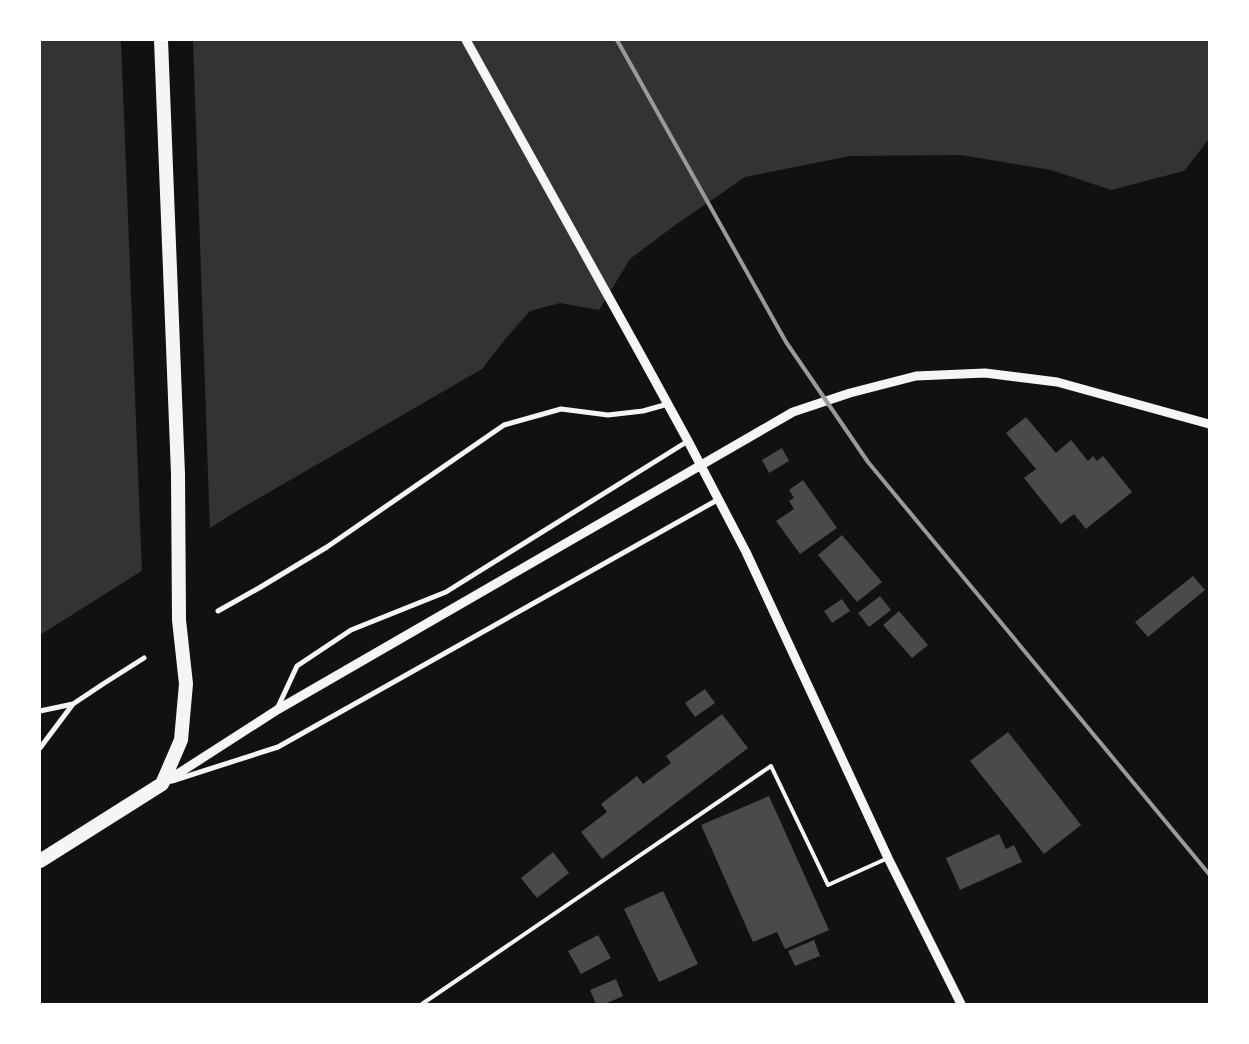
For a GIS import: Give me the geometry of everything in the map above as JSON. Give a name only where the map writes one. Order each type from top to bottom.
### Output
[{"type":"highway","points":[[40,861],[162,784],[181,740],[186,684],[179,620],[178,474],[162,40]]},
{"type":"street","points":[[466,40],[668,404],[746,552],[888,858],[961,1004]]},
{"type":"street","points":[[162,784],[277,710],[794,412],[850,393],[916,376],[985,373],[1057,382],[1209,424]]},
{"type":"street","points":[[218,611],[327,547],[504,425],[561,409],[608,415],[643,411],[668,404]]},
{"type":"street","points":[[277,710],[297,666],[351,630],[446,592],[688,441]]},
{"type":"street","points":[[162,784],[278,747],[718,499]]},
{"type":"street","points":[[40,748],[73,704],[144,658]]},
{"type":"street","points":[[40,711],[73,704]]},
{"type":"lane","points":[[422,1004],[771,766],[828,885],[888,858]]},
{"type":"shaded area","points":[[40,40],[1209,40],[1209,139],[1184,171],[1111,190],[1051,170],[961,155],[850,156],[745,177],[630,259],[599,310],[560,303],[530,311],[482,369],[240,509],[40,635]]},
{"type":"pier","points":[[121,40],[193,40],[210,531],[142,573]]},
{"type":"building","points":[[1026,417],[1056,453],[1071,440],[1088,461],[1093,456],[1097,461],[1103,456],[1132,492],[1086,529],[1074,514],[1061,524],[1024,478],[1036,469],[1006,433]]},
{"type":"building","points":[[782,448],[789,461],[769,473],[762,460]]},
{"type":"building","points":[[803,480],[837,528],[800,554],[776,521],[794,509],[789,501],[794,498],[789,490]]},
{"type":"building","points":[[842,535],[882,582],[857,602],[818,555]]},
{"type":"building","points":[[1193,576],[1205,590],[1148,637],[1135,622]]},
{"type":"building","points":[[880,596],[891,610],[869,627],[858,613]]},
{"type":"building","points":[[842,599],[850,611],[832,623],[824,611]]},
{"type":"building","points":[[899,611],[928,645],[912,658],[883,625]]},
{"type":"building","points":[[705,689],[715,703],[695,717],[685,703]]},
{"type":"building","points":[[722,714],[748,748],[602,859],[581,832],[607,812],[601,804],[637,776],[643,784],[671,763],[666,756]]},
{"type":"building","points":[[1008,732],[1081,825],[1044,854],[970,761]]},
{"type":"building","points":[[769,796],[829,930],[785,949],[777,932],[753,942],[701,825]]},
{"type":"building","points":[[999,834],[1006,849],[1014,845],[1022,862],[960,890],[946,858]]},
{"type":"building","points":[[553,852],[569,873],[537,898],[521,878]]},
{"type":"building","points":[[663,891],[698,964],[659,982],[624,909]]},
{"type":"building","points":[[598,935],[611,958],[581,974],[568,951]]},
{"type":"building","points":[[814,940],[820,956],[795,966],[788,951]]},
{"type":"building","points":[[616,979],[623,996],[605,1004],[596,1004],[590,990]]},
{"type":"railway","points":[[617,40],[786,342],[868,462],[1209,874]]}]
